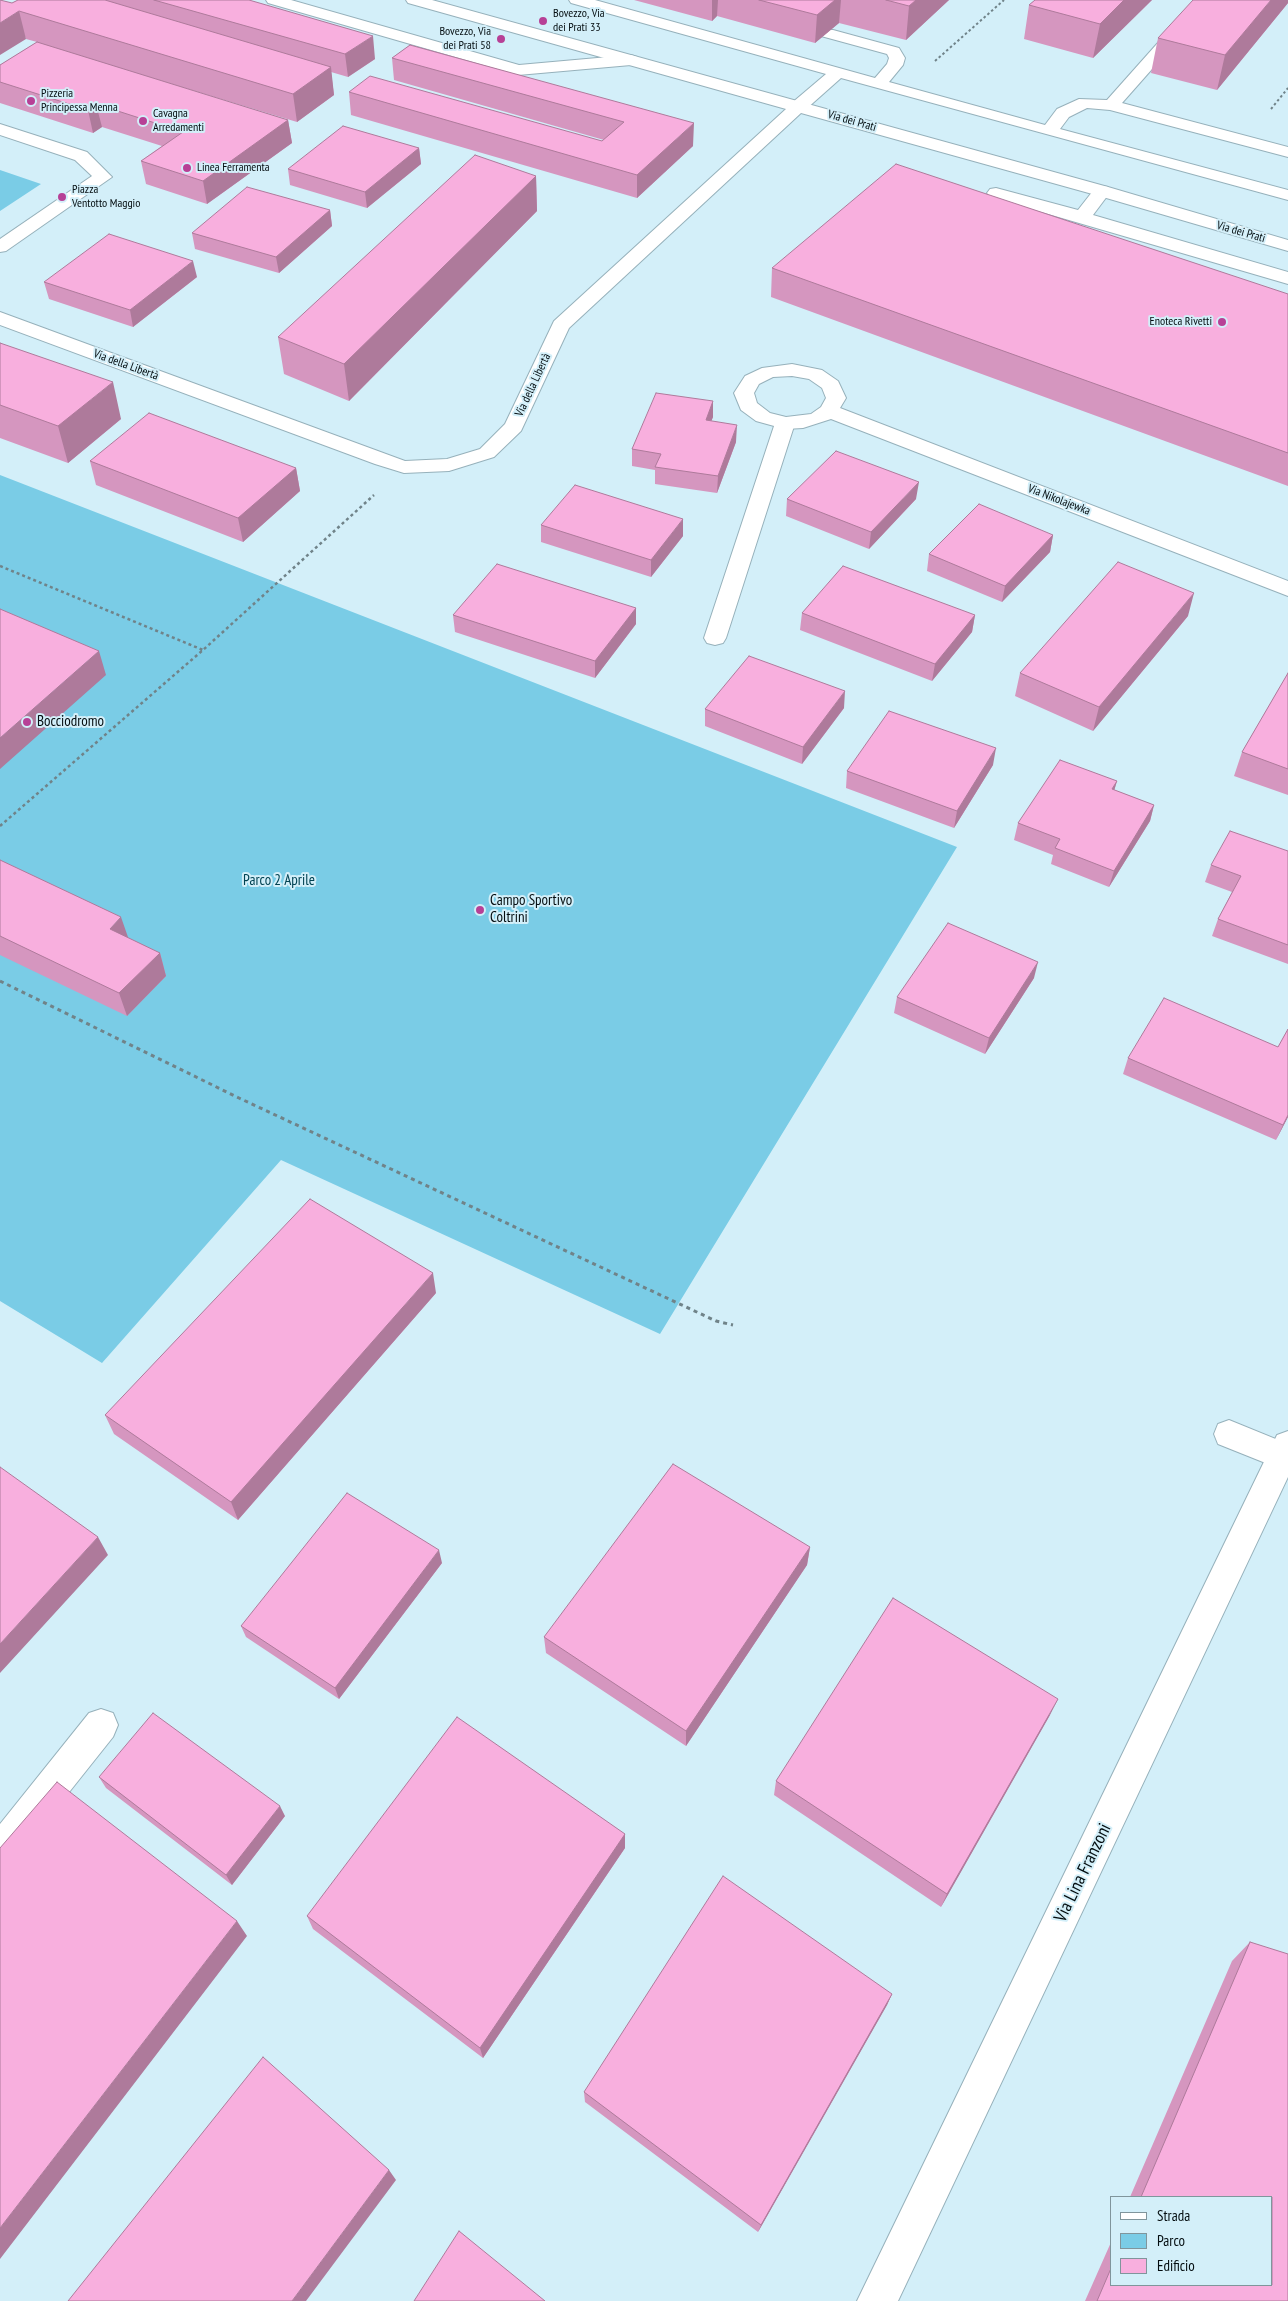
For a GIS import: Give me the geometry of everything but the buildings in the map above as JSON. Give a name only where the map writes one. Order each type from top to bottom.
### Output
[{"type":"street","points":[[274,0],[518,70],[631,60]]},
{"type":"street","name":"Via dei Prati","points":[[414,0],[799,106],[1288,246]]},
{"type":"street","points":[[578,0],[1049,131],[1288,195]]},
{"type":"street","points":[[1111,105],[1205,0]]},
{"type":"street","points":[[827,33],[893,51],[897,58],[895,65],[879,83]]},
{"type":"street","name":"Via della Libertà","points":[[0,318],[404,467],[449,465],[487,453],[514,427],[561,326],[838,72]]},
{"type":"street","points":[[1049,131],[1063,113],[1085,102],[1111,105],[1288,152]]},
{"type":"street","points":[[0,129],[81,156],[103,177],[0,248]]},
{"type":"street","points":[[1082,217],[1102,192]]},
{"type":"street","points":[[996,194],[1082,217],[1288,278]]},
{"type":"street","points":[[792,370],[814,374],[831,385],[836,398],[830,411],[818,418],[803,422],[785,423],[763,417],[748,406],[744,393],[752,380],[769,372],[792,370]]},
{"type":"street","name":"Via Nikolajewka","points":[[830,411],[1288,589]]},
{"type":"street","points":[[715,638],[785,423]]},
{"type":"street","points":[[1229,1434],[1285,1451]]},
{"type":"street","name":"Via Lina Franzoni","points":[[877,2301],[1285,1451]]},
{"type":"street","points":[[0,1852],[101,1725]]},
{"type":"path","points":[[902,90],[1004,0]]},
{"type":"path","points":[[0,826],[203,650],[404,467]]},
{"type":"path","points":[[0,566],[203,650]]},
{"type":"path","points":[[0,981],[238,1098],[716,1321],[733,1325]]},
{"type":"green space","points":[[0,170],[41,184],[0,211]]},
{"type":"green space","name":"Parco 2 Aprile","points":[[0,475],[957,847],[660,1334],[281,1160],[102,1363],[0,1301]]},
{"type":"place","name":"Bovezzo, Via dei Prati 33","points":[[543,21]]},
{"type":"place","name":"Bovezzo, Via dei Prati 58","points":[[501,39]]},
{"type":"place","name":"Pizzeria Principessa Menna","points":[[31,101]]},
{"type":"place","name":"Cavagna Arredamenti","points":[[143,121]]},
{"type":"place","name":"Linea Ferramenta","points":[[187,168]]},
{"type":"place","name":"Piazza Ventotto Maggio","points":[[62,197]]},
{"type":"place","name":"Enoteca Rivetti","points":[[1222,322]]},
{"type":"place","name":"Bocciodromo","points":[[27,722]]},
{"type":"place","name":"Campo Sportivo Coltrini","points":[[480,910]]}]
